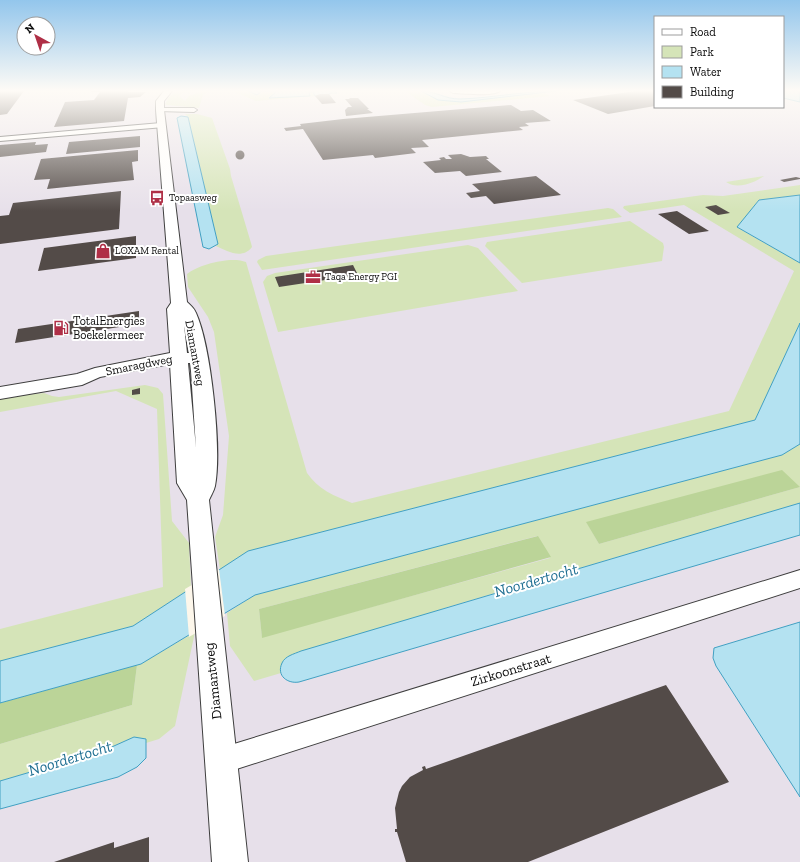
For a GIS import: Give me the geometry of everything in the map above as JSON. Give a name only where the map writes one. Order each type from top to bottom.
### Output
[{"type":"street","points":[[0,139],[89,131]]},
{"type":"street","name":"Diamantweg","points":[[162,131],[179,303],[187,311],[193,330],[185,362],[206,458],[204,486],[198,500],[202,562],[230,862]]},
{"type":"street","name":"Smaragdweg","points":[[0,393],[82,379],[94,381],[185,362]]},
{"type":"street","name":"Zirkoonstraat","points":[[221,761],[800,578]]},
{"type":"shaded area","points":[[0,131],[800,131],[800,862],[0,862]]},
{"type":"green space","points":[[191,131],[217,131],[230,169],[252,247],[248,251],[239,254],[216,246],[218,243]]},
{"type":"green space","points":[[764,176],[745,185],[735,185],[726,182]]},
{"type":"green space","points":[[800,185],[800,195],[759,200],[738,228],[800,263],[800,323],[755,420],[248,551],[220,570],[215,537],[223,515],[229,436],[214,332],[208,317],[188,287],[187,274],[192,270],[216,262],[240,260],[246,262],[307,473],[321,488],[352,503],[729,411],[794,271],[684,205],[630,213],[623,208],[624,206],[703,195],[723,196]]},
{"type":"green space","points":[[608,208],[613,209],[622,217],[262,270],[257,262],[266,256]]},
{"type":"green space","points":[[630,221],[663,243],[664,247],[662,261],[522,283],[485,246],[487,242]]},
{"type":"green space","points":[[468,245],[478,248],[518,291],[278,332],[263,282],[267,276],[275,273]]},
{"type":"green space","points":[[145,385],[158,388],[163,394],[172,521],[189,543],[191,588],[133,626],[0,661],[0,629],[163,587],[157,409],[116,391],[0,412],[0,398],[44,393],[59,397]]},
{"type":"green space","points":[[800,444],[800,487],[800,503],[448,607],[282,664],[281,673],[254,681],[230,646],[227,613],[255,595],[782,455]],"holes":[[[800,487],[599,544],[587,523]],[[537,536],[550,558],[262,637],[259,609]]]},
{"type":"green space","points":[[782,470],[800,487],[599,544],[586,522]]},
{"type":"green space","points":[[538,536],[551,557],[262,638],[259,609]]},
{"type":"green space","points":[[195,632],[175,726],[159,739],[146,743],[146,739],[134,737],[105,750],[0,781],[0,744],[132,705],[137,665]]},
{"type":"green space","points":[[137,665],[132,705],[0,744],[0,703]]},
{"type":"water","points":[[180,131],[191,131],[218,244],[209,249],[203,247]]},
{"type":"water","points":[[800,195],[800,263],[737,227],[759,200]]},
{"type":"water","points":[[800,323],[800,444],[782,455],[255,595],[141,664],[0,703],[0,661],[133,626],[248,551],[755,420]]},
{"type":"water","points":[[800,503],[800,535],[299,682],[291,682],[287,680],[281,672],[283,661],[301,651]]},
{"type":"water","points":[[800,622],[800,797],[716,666],[713,658],[714,648]]},
{"type":"water","points":[[134,737],[146,739],[146,758],[137,767],[118,777],[0,809],[0,781],[105,750]]},
{"type":"pier","points":[[219,569],[225,616],[189,637],[185,589]]},
{"type":"building","points":[[304,131],[511,131],[422,140],[429,147],[411,148],[416,153],[375,158],[373,155],[323,160]]},
{"type":"building","points":[[140,136],[140,147],[66,154],[69,142]]},
{"type":"building","points":[[36,142],[35,145],[48,144],[46,152],[0,157],[0,145]]},
{"type":"building","points":[[138,150],[138,161],[132,162],[134,180],[47,189],[50,179],[34,180],[41,159]]},
{"type":"building","points":[[238,151],[242,151],[244,155],[242,159],[238,159],[236,157],[236,153]]},
{"type":"building","points":[[461,154],[470,157],[486,156],[489,159],[486,159],[502,172],[466,176],[460,171],[435,173],[423,162],[441,160],[439,158],[444,157],[446,159],[452,159],[448,155]]},
{"type":"building","points":[[536,176],[561,195],[494,204],[486,196],[471,198],[466,193],[480,191],[472,184]]},
{"type":"building","points":[[796,177],[800,179],[784,182],[780,180]]},
{"type":"building","points":[[121,191],[119,229],[0,244],[0,216],[9,215],[13,203]]},
{"type":"building","points":[[716,205],[730,213],[718,215],[705,207]]},
{"type":"building","points":[[677,211],[709,231],[689,234],[658,214]]},
{"type":"building","points":[[136,236],[136,258],[38,271],[44,248]]},
{"type":"building","points":[[353,265],[358,275],[279,287],[275,277]]},
{"type":"building","points":[[139,311],[139,324],[15,343],[18,329]]},
{"type":"building","points":[[140,388],[140,394],[132,395],[132,390]]},
{"type":"building","points":[[666,685],[729,782],[528,862],[406,862],[397,832],[395,832],[395,829],[397,829],[395,808],[402,786],[410,777],[423,770],[422,767],[425,766],[426,769]]},
{"type":"building","points":[[149,837],[149,862],[54,862],[114,842],[114,848]]},
{"type":"place","name":"Topaasweg","points":[[157,198]]},
{"type":"place","name":"LOXAM Rental","points":[[103,251]]},
{"type":"place","name":"Taqa Energy PGI","points":[[313,277]]},
{"type":"place","name":"TotalEnergies Boekelermeer","points":[[61,328]]},
{"type":"water label","name":"Noordertocht","points":[[536,580]]},
{"type":"water label","name":"Noordertocht","points":[[70,758]]}]
